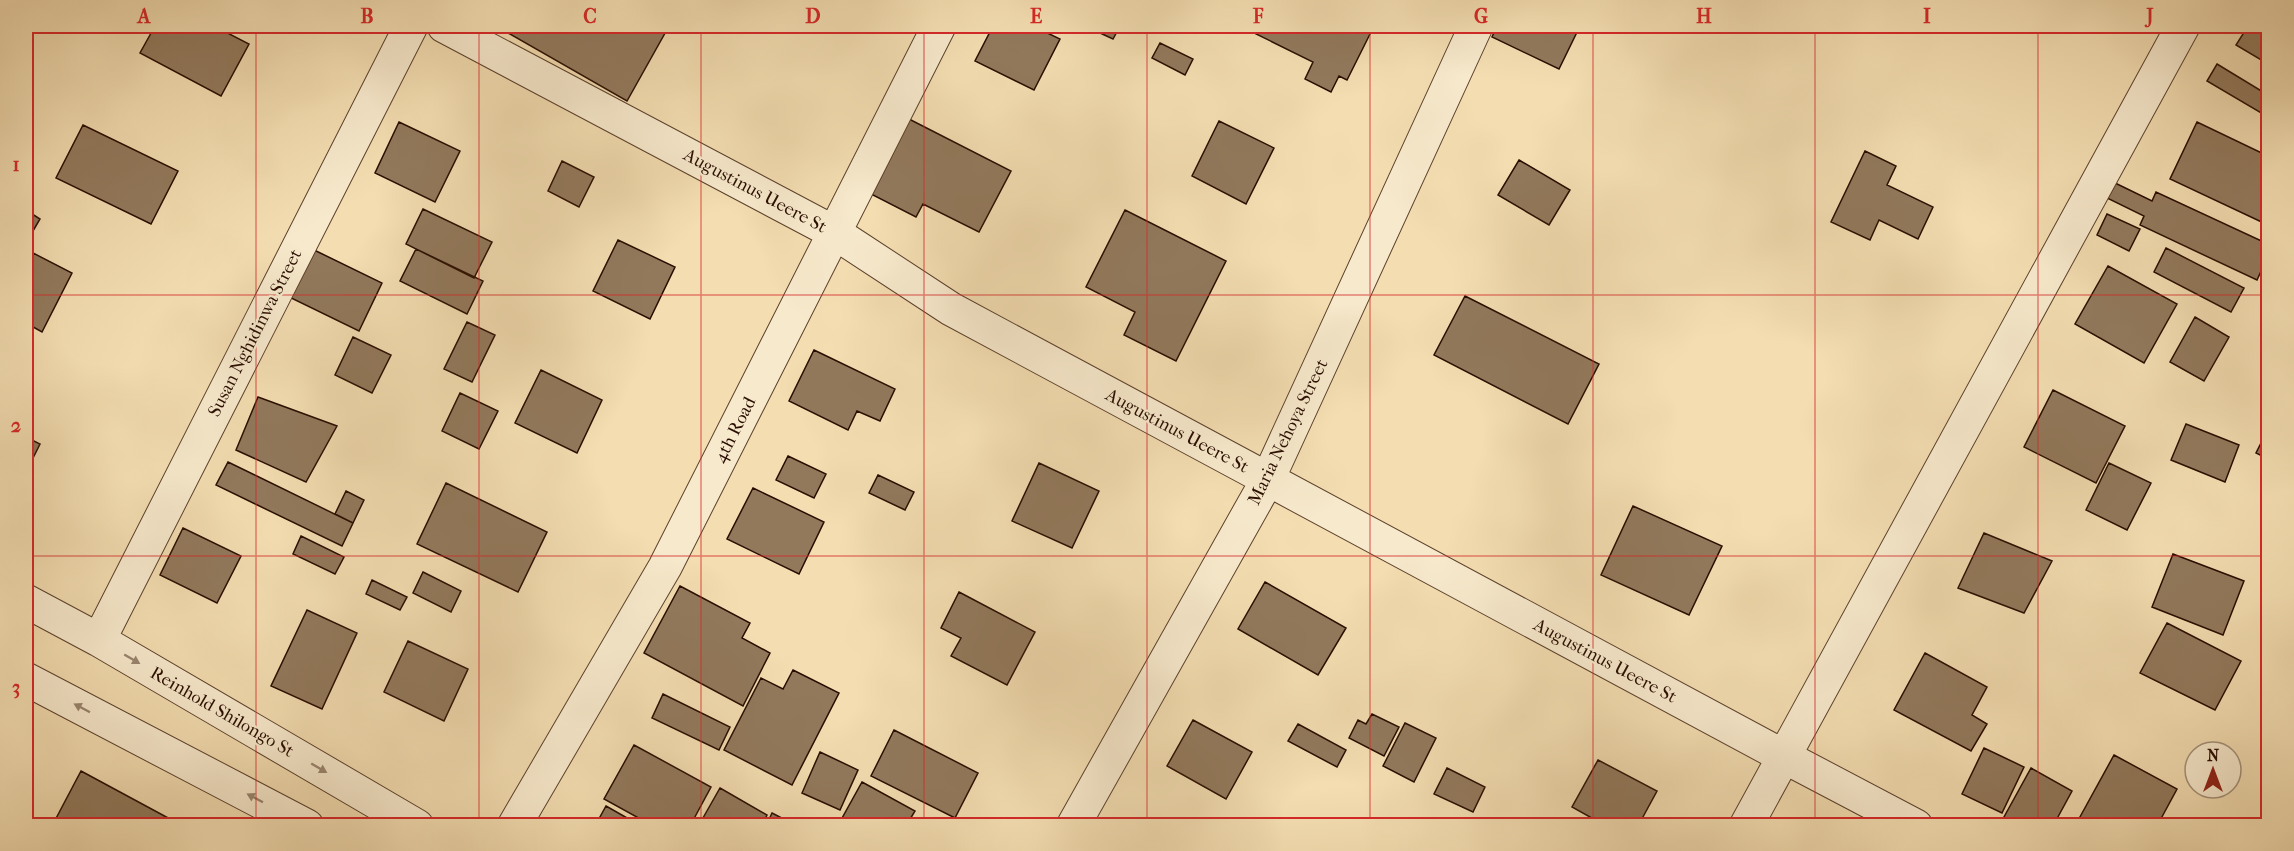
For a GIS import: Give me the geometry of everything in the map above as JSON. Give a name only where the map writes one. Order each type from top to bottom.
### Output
[{"type":"street","name":"Susan Nghidinwa Street","points":[[99,640],[411,26]]},
{"type":"street","name":"Augustinus Ueere St","points":[[444,26],[835,233],[951,309],[1783,756],[1916,825]]},
{"type":"street","name":"4th Road","points":[[514,825],[665,567],[939,26]]},
{"type":"street","name":"Maria Nehoya Street","points":[[1073,825],[1268,479],[1476,26]]},
{"type":"street","points":[[1746,825],[2183,26]]},
{"type":"street","name":"Reinhold Shilongo St","points":[[26,601],[99,640],[417,825]]},
{"type":"street","points":[[26,679],[306,825]]},
{"type":"building","points":[[155,26],[214,26],[249,44],[221,96],[140,53]]},
{"type":"building","points":[[496,26],[669,26],[627,101]]},
{"type":"building","points":[[993,26],[1033,26],[1060,39],[1034,90],[975,61]]},
{"type":"building","points":[[1085,26],[1120,26],[1113,39]]},
{"type":"building","points":[[1141,26],[1161,26],[1157,33]]},
{"type":"building","points":[[1240,26],[1374,26],[1347,80],[1339,76],[1331,92],[1305,79],[1313,62]]},
{"type":"building","points":[[1497,26],[1580,26],[1559,69],[1492,37]]},
{"type":"building","points":[[2248,26],[2268,26],[2268,64],[2236,45]]},
{"type":"building","points":[[1160,43],[1193,59],[1185,75],[1152,58]]},
{"type":"building","points":[[2217,64],[2268,95],[2268,117],[2207,81]]},
{"type":"building","points":[[907,118],[1011,171],[979,232],[923,204],[916,217],[869,193]]},
{"type":"building","points":[[1219,121],[1274,148],[1246,204],[1192,176]]},
{"type":"building","points":[[399,122],[460,151],[435,202],[375,173]]},
{"type":"building","points":[[2197,122],[2268,156],[2268,225],[2170,179]]},
{"type":"building","points":[[83,125],[178,171],[151,224],[56,178]]},
{"type":"building","points":[[1865,151],[1896,166],[1887,185],[1933,207],[1918,239],[1879,220],[1870,240],[1831,222]]},
{"type":"building","points":[[1519,160],[1570,190],[1549,225],[1498,195]]},
{"type":"building","points":[[562,161],[594,177],[579,207],[548,191]]},
{"type":"building","points":[[2113,182],[2152,201],[2156,192],[2268,244],[2268,256],[2257,280],[2140,225],[2144,216],[2105,197]]},
{"type":"building","points":[[423,209],[492,242],[474,278],[406,244]]},
{"type":"building","points":[[26,210],[40,219],[26,243]]},
{"type":"building","points":[[1125,210],[1226,261],[1176,361],[1124,335],[1135,312],[1086,287]]},
{"type":"building","points":[[2107,214],[2140,229],[2129,251],[2097,235]]},
{"type":"building","points":[[618,240],[675,267],[650,319],[593,291]]},
{"type":"building","points":[[310,248],[382,283],[359,331],[287,296]]},
{"type":"building","points":[[2166,248],[2244,288],[2231,312],[2154,272]]},
{"type":"building","points":[[416,249],[483,281],[467,314],[400,281]]},
{"type":"building","points":[[33,253],[72,273],[42,332],[26,323],[26,267]]},
{"type":"building","points":[[2108,266],[2177,304],[2144,363],[2075,324]]},
{"type":"building","points":[[1465,296],[1599,364],[1568,424],[1434,355]]},
{"type":"building","points":[[2195,317],[2229,337],[2204,381],[2170,362]]},
{"type":"building","points":[[467,322],[495,335],[472,382],[444,369]]},
{"type":"building","points":[[353,337],[391,355],[372,393],[335,375]]},
{"type":"building","points":[[814,350],[895,389],[880,421],[857,411],[848,430],[789,401]]},
{"type":"building","points":[[541,370],[602,400],[577,453],[515,423]]},
{"type":"building","points":[[2053,390],[2125,426],[2096,483],[2024,447]]},
{"type":"building","points":[[460,393],[498,411],[479,449],[442,431]]},
{"type":"building","points":[[258,397],[337,426],[306,482],[236,450]]},
{"type":"building","points":[[2186,424],[2239,445],[2225,482],[2171,460]]},
{"type":"building","points":[[2268,429],[2268,459],[2256,453]]},
{"type":"building","points":[[26,437],[40,444],[26,472]]},
{"type":"building","points":[[788,456],[826,474],[814,498],[776,480]]},
{"type":"building","points":[[228,462],[353,523],[342,546],[216,485]]},
{"type":"building","points":[[1039,463],[1099,491],[1072,548],[1012,521]]},
{"type":"building","points":[[2109,463],[2151,483],[2127,530],[2086,510]]},
{"type":"building","points":[[878,475],[914,492],[905,510],[869,493]]},
{"type":"building","points":[[446,483],[547,532],[518,592],[417,544]]},
{"type":"building","points":[[753,488],[824,522],[799,574],[727,539]]},
{"type":"building","points":[[346,491],[364,500],[353,523],[335,514]]},
{"type":"building","points":[[1633,506],[1722,546],[1689,615],[1601,575]]},
{"type":"building","points":[[183,528],[241,556],[217,603],[160,575]]},
{"type":"building","points":[[1984,533],[2052,561],[2024,613],[1958,588]]},
{"type":"building","points":[[301,536],[344,557],[335,574],[293,554]]},
{"type":"building","points":[[2173,554],[2244,581],[2223,635],[2152,607]]},
{"type":"building","points":[[423,572],[461,591],[451,612],[413,593]]},
{"type":"building","points":[[372,580],[407,597],[400,610],[366,594]]},
{"type":"building","points":[[1265,582],[1346,628],[1318,675],[1238,629]]},
{"type":"building","points":[[680,586],[750,623],[742,638],[770,653],[743,706],[644,653]]},
{"type":"building","points":[[959,592],[1035,632],[1007,685],[951,656],[961,638],[941,628]]},
{"type":"building","points":[[307,610],[357,633],[322,709],[271,686]]},
{"type":"building","points":[[2167,623],[2241,661],[2215,710],[2140,673]]},
{"type":"building","points":[[408,641],[468,669],[444,721],[384,692]]},
{"type":"building","points":[[1925,653],[1987,687],[1972,715],[1987,724],[1971,751],[1894,710]]},
{"type":"building","points":[[793,670],[839,693],[792,785],[724,750],[761,678],[783,689]]},
{"type":"building","points":[[663,694],[730,727],[719,750],[652,718]]},
{"type":"building","points":[[1372,714],[1399,727],[1384,756],[1349,738],[1358,720],[1366,724]]},
{"type":"building","points":[[1193,720],[1252,752],[1226,799],[1167,766]]},
{"type":"building","points":[[1405,723],[1436,738],[1414,782],[1383,766]]},
{"type":"building","points":[[1298,724],[1346,750],[1337,767],[1288,741]]},
{"type":"building","points":[[894,730],[978,773],[955,818],[871,776]]},
{"type":"building","points":[[634,745],[711,787],[690,826],[653,826],[604,799]]},
{"type":"building","points":[[1984,748],[2024,767],[2002,813],[1962,794]]},
{"type":"building","points":[[820,752],[858,770],[840,810],[802,793]]},
{"type":"building","points":[[2114,755],[2177,789],[2157,826],[2075,826]]},
{"type":"building","points":[[1598,760],[1657,791],[1638,826],[1606,826],[1572,807]]},
{"type":"building","points":[[1447,768],[1485,787],[1473,812],[1434,794]]},
{"type":"building","points":[[2031,768],[2072,791],[2053,826],[2019,826],[2004,817]]},
{"type":"building","points":[[81,771],[183,826],[52,826]]},
{"type":"building","points":[[862,782],[915,811],[906,826],[852,826],[841,820]]},
{"type":"building","points":[[720,788],[767,815],[762,826],[699,825]]},
{"type":"building","points":[[606,806],[636,823],[634,826],[595,826]]},
{"type":"building","points":[[772,813],[797,826],[766,826]]}]
